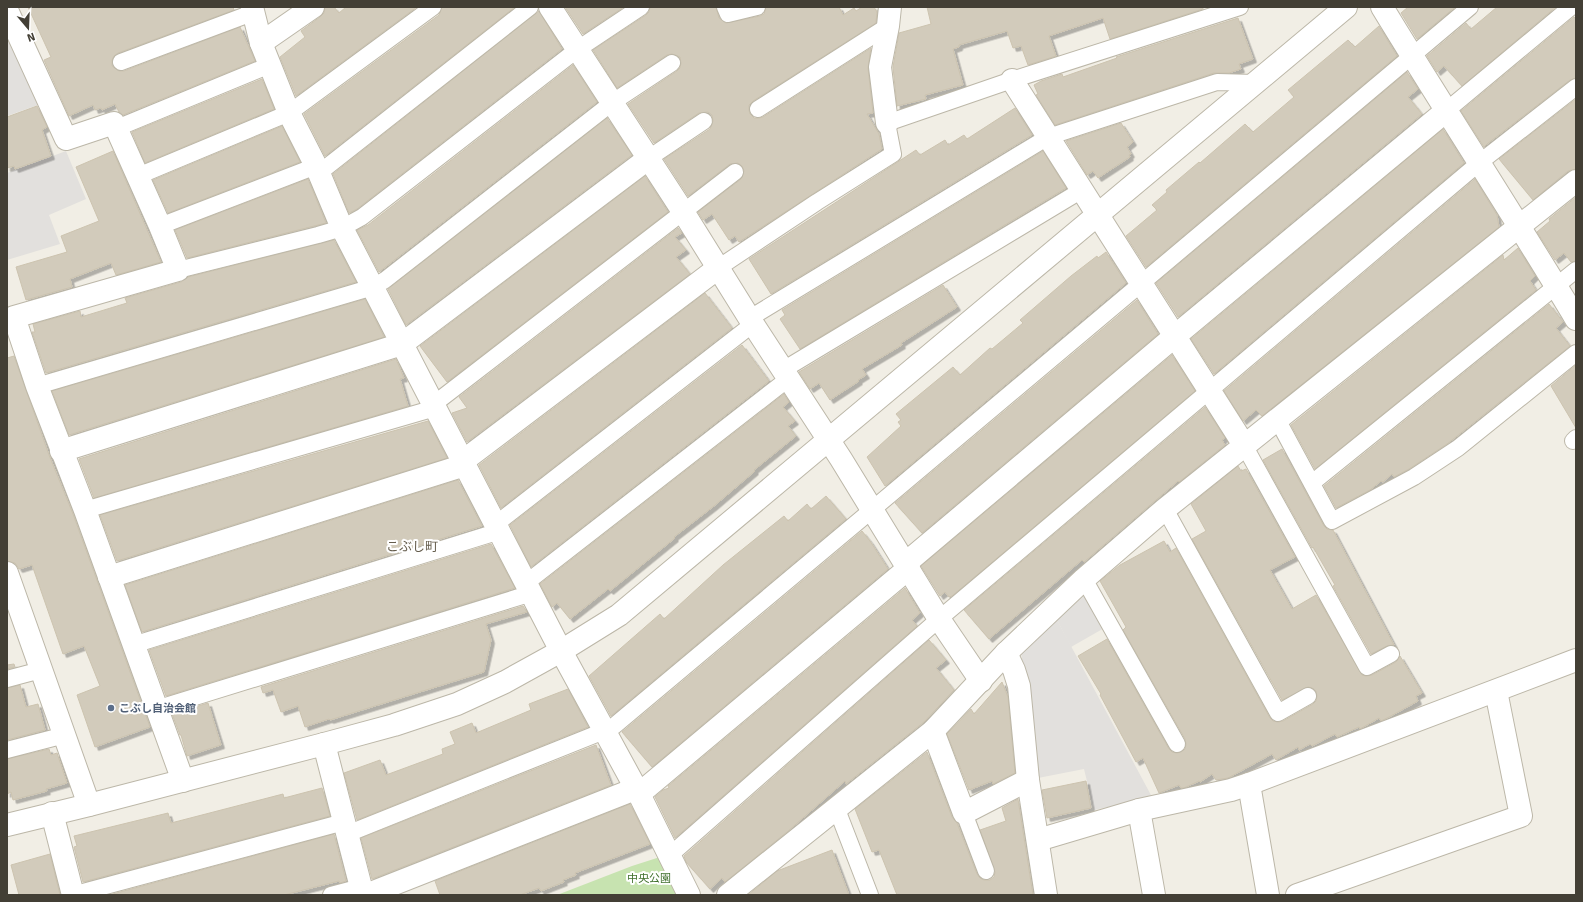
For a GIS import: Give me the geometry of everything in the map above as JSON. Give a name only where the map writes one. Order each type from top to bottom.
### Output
[{"type":"street","points":[[261,43],[313,7]]},
{"type":"street","points":[[550,7],[613,102],[751,321],[873,510],[939,619],[981,681]]},
{"type":"street","points":[[7,825],[183,781],[394,725],[458,704],[505,682],[561,651],[619,615],[1346,7]]},
{"type":"street","points":[[1382,7],[1576,319]]},
{"type":"street","points":[[7,10],[66,139],[114,123],[178,270],[14,317],[37,386],[85,510],[183,781]]},
{"type":"street","points":[[252,10],[261,43],[289,113],[318,170],[342,228],[561,651],[637,791],[689,895]]},
{"type":"street","points":[[887,123],[880,67],[889,17]]},
{"type":"street","points":[[1012,80],[1244,445]]},
{"type":"street","points":[[324,744],[364,892],[637,791],[907,566],[1175,336],[1446,111]]},
{"type":"street","points":[[61,451],[402,344],[648,158]]},
{"type":"street","points":[[728,895],[836,807],[933,731],[1006,653],[1084,579],[1165,509],[1277,418],[1576,181]]},
{"type":"street","points":[[109,577],[464,463],[718,268]]},
{"type":"street","points":[[7,573],[12,602],[41,670],[89,805]]},
{"type":"street","points":[[1006,653],[1014,670],[1019,686],[1028,780],[1046,895]]},
{"type":"street","points":[[1038,840],[1139,810],[1231,790],[1249,784],[1576,660]]},
{"type":"street","points":[[1296,895],[1521,816],[1496,691]]},
{"type":"street","points":[[933,731],[964,813],[1028,780]]},
{"type":"street","points":[[1249,784],[1268,895]]},
{"type":"street","points":[[1139,810],[1154,895]]},
{"type":"street","points":[[52,813],[73,895]]},
{"type":"lane","points":[[138,176],[289,113],[433,7]]},
{"type":"lane","points":[[160,226],[318,170],[530,7]]},
{"type":"lane","points":[[178,270],[318,236],[342,228],[362,217],[578,49],[641,7]]},
{"type":"lane","points":[[725,7],[728,14],[757,7]]},
{"type":"lane","points":[[718,268],[817,202],[893,154],[887,123],[1012,80],[1240,7]]},
{"type":"lane","points":[[73,895],[346,828],[614,726],[1470,7]]},
{"type":"lane","points":[[1446,111],[1571,7]]},
{"type":"lane","points":[[121,62],[252,10]]},
{"type":"lane","points":[[758,109],[889,17]]},
{"type":"lane","points":[[37,386],[373,287],[385,280],[613,102],[672,62]]},
{"type":"lane","points":[[116,128],[270,65]]},
{"type":"lane","points":[[133,645],[498,528],[751,321],[1048,137],[1218,82],[1255,83]]},
{"type":"lane","points":[[669,856],[939,619],[1479,163],[1576,87]]},
{"type":"lane","points":[[648,158],[704,121]]},
{"type":"lane","points":[[85,510],[435,406],[682,210],[735,172]]},
{"type":"lane","points":[[156,709],[529,588],[786,374],[1082,190]]},
{"type":"lane","points":[[1312,483],[1576,270]]},
{"type":"lane","points":[[1277,418],[1332,521],[1414,477],[1458,448],[1576,353]]},
{"type":"lane","points":[[1244,445],[1366,667],[1391,654]]},
{"type":"lane","points":[[1165,509],[1278,713],[1308,696]]},
{"type":"lane","points":[[1084,579],[1177,744]]},
{"type":"lane","points":[[7,679],[41,670]]},
{"type":"lane","points":[[7,750],[65,735]]},
{"type":"lane","points":[[836,807],[870,895]]},
{"type":"lane","points":[[964,813],[986,871]]},
{"type":"lane","points":[[332,895],[364,892]]},
{"type":"green space","name":"中央公園","points":[[660,857],[677,895],[557,895],[632,866]]},
{"type":"shaded area","points":[[7,36],[38,105],[7,116]]},
{"type":"shaded area","points":[[66,151],[86,199],[49,215],[60,244],[7,260],[7,173]]},
{"type":"shaded area","points":[[1084,596],[1090,597],[1106,627],[1071,647],[1057,620]]},
{"type":"shaded area","points":[[1057,620],[1152,797],[1094,810],[1084,769],[1038,778],[1021,652]]},
{"type":"building","points":[[28,7],[233,7],[234,10],[118,53],[112,60],[112,66],[119,71],[124,71],[240,27],[255,61],[123,115],[119,112],[115,104],[102,110],[101,108],[95,110],[93,105],[69,116],[44,60],[51,57]]},
{"type":"building","points":[[325,7],[334,7],[339,13],[346,7],[417,7],[296,96],[280,57],[305,37],[301,31],[324,13]]},
{"type":"building","points":[[442,7],[515,7],[325,156],[304,114],[439,15]]},
{"type":"building","points":[[565,7],[624,7],[583,34]]},
{"type":"building","points":[[650,7],[716,7],[719,18],[726,23],[760,16],[764,14],[766,7],[839,7],[843,15],[854,8],[856,11],[862,7],[874,7],[877,12],[876,23],[753,101],[749,105],[749,110],[750,114],[754,118],[763,117],[871,48],[868,68],[873,113],[867,114],[879,134],[882,149],[739,242],[735,236],[729,240],[712,214],[703,220],[698,212],[741,179],[744,171],[742,166],[738,163],[730,164],[688,196],[664,159],[710,129],[713,121],[712,115],[708,112],[699,113],[654,143],[628,104],[677,71],[680,68],[680,57],[672,54],[667,55],[617,88],[593,50],[646,15],[649,12]]},
{"type":"building","points":[[927,7],[1203,7],[1203,9],[1110,39],[1103,18],[1049,36],[1056,56],[1028,65],[1021,46],[1013,48],[1007,31],[959,45],[959,47],[953,49],[963,85],[925,95],[926,99],[897,106],[893,67],[899,33],[931,24]]},
{"type":"building","points":[[1408,7],[1454,8],[1417,39],[1401,13]]},
{"type":"building","points":[[1497,7],[1556,7],[1462,86],[1444,66],[1437,72],[1427,56],[1466,23],[1471,29]]},
{"type":"building","points":[[539,11],[562,49],[357,209],[349,213],[333,174]]},
{"type":"building","points":[[1574,17],[1576,19],[1576,78],[1570,80],[1484,147],[1461,111]]},
{"type":"building","points":[[1238,18],[1253,59],[1239,64],[1241,69],[1229,73],[1214,73],[1055,125],[1036,95],[1038,94],[1034,85],[1041,81],[1062,74],[1063,77],[1117,58],[1116,57]]},
{"type":"building","points":[[1379,26],[1397,56],[1146,267],[1126,236],[1157,210],[1152,205],[1167,192],[1166,190],[1245,124],[1253,132],[1294,97],[1288,90],[1348,40],[1355,47]]},
{"type":"building","points":[[573,65],[597,102],[379,272],[357,230],[368,225]]},
{"type":"building","points":[[1407,72],[1418,89],[1408,97],[1422,114],[1178,317],[1156,283]]},
{"type":"building","points":[[262,79],[274,109],[145,163],[132,132]]},
{"type":"building","points":[[1576,99],[1576,169],[1568,171],[1533,200],[1499,159]]},
{"type":"building","points":[[37,106],[47,127],[42,130],[51,156],[15,169],[14,166],[7,168],[7,117]]},
{"type":"building","points":[[1015,108],[1032,135],[771,294],[749,259],[916,150],[920,155],[945,140],[948,145],[964,135],[967,139]]},
{"type":"building","points":[[607,118],[632,155],[406,325],[388,289]]},
{"type":"building","points":[[1121,123],[1133,142],[1127,147],[1131,154],[1129,155],[1130,157],[1098,178],[1093,171],[1087,175],[1066,141]]},
{"type":"building","points":[[282,126],[300,162],[168,213],[153,180]]},
{"type":"building","points":[[1443,129],[1464,163],[1214,374],[1191,339]]},
{"type":"building","points":[[113,151],[161,262],[116,275],[111,263],[70,279],[72,287],[26,300],[16,267],[67,252],[61,236],[99,221],[76,167]]},
{"type":"building","points":[[1043,151],[1066,188],[800,349],[780,319],[785,315],[782,310]]},
{"type":"building","points":[[645,176],[668,212],[447,382],[420,346]]},
{"type":"building","points":[[308,179],[326,223],[187,258],[175,230]]},
{"type":"building","points":[[1475,179],[1497,215],[1499,227],[1262,416],[1256,410],[1243,421],[1224,391]]},
{"type":"building","points":[[1576,197],[1576,261],[1571,262],[1564,253],[1555,260],[1537,232],[1550,221],[1549,219]]},
{"type":"building","points":[[678,228],[682,233],[675,237],[686,250],[676,257],[690,274],[467,442],[452,413],[467,408],[459,397]]},
{"type":"building","points":[[334,240],[356,282],[46,373],[32,332],[35,332],[33,324],[80,311],[81,317],[127,303],[125,298],[181,282],[188,277]]},
{"type":"building","points":[[1518,248],[1535,276],[1530,281],[1536,290],[1315,469],[1291,425],[1503,255],[1504,260]]},
{"type":"building","points":[[1106,252],[1126,283],[885,486],[867,457],[901,426],[898,422],[901,420],[896,414],[953,367],[960,375],[990,348],[992,349],[1023,323],[1020,320],[1071,276],[1097,256],[1098,258]]},
{"type":"building","points":[[943,285],[957,307],[901,343],[902,345],[862,369],[866,375],[830,400],[819,383],[810,389],[799,372]]},
{"type":"building","points":[[705,293],[732,328],[501,508],[479,465]]},
{"type":"building","points":[[365,299],[384,337],[69,435],[52,391]]},
{"type":"building","points":[[1137,300],[1158,334],[922,533],[895,503]]},
{"type":"building","points":[[1549,304],[1563,322],[1556,328],[1570,346],[1447,444],[1409,469],[1394,477],[1392,474],[1370,490],[1336,508],[1324,486]]},
{"type":"building","points":[[742,345],[769,381],[531,567],[510,525]]},
{"type":"building","points":[[1172,355],[1195,391],[952,596],[949,597],[945,592],[940,596],[921,566]]},
{"type":"building","points":[[14,356],[49,455],[73,514],[150,727],[95,747],[77,695],[100,686],[84,646],[63,654],[32,565],[19,569],[15,563],[7,561],[7,358]]},
{"type":"building","points":[[396,359],[404,378],[400,379],[408,406],[94,498],[79,459]]},
{"type":"building","points":[[1576,365],[1576,428],[1551,386]]},
{"type":"building","points":[[784,394],[789,402],[783,407],[795,421],[788,426],[796,436],[754,470],[755,471],[714,506],[674,537],[675,538],[610,591],[608,589],[570,619],[557,603],[552,607],[540,584]]},
{"type":"building","points":[[1205,407],[1225,438],[1222,440],[1225,445],[1179,482],[1178,481],[1084,562],[1082,560],[989,639],[964,610]]},
{"type":"building","points":[[428,421],[447,458],[117,561],[100,515]]},
{"type":"building","points":[[1282,449],[1324,526],[1327,529],[1333,530],[1394,645],[1387,646],[1371,654],[1333,586],[1335,585],[1313,547],[1312,548],[1263,460]]},
{"type":"building","points":[[1238,466],[1241,471],[1246,469],[1295,557],[1270,570],[1292,609],[1316,595],[1362,675],[1372,675],[1396,662],[1400,656],[1422,693],[1416,696],[1418,701],[1381,721],[1379,718],[1360,729],[1359,727],[1337,737],[1335,734],[1312,746],[1310,744],[1299,750],[1298,747],[1276,760],[1272,754],[1228,778],[1216,780],[1212,774],[1200,782],[1199,781],[1184,788],[1181,788],[1179,785],[1159,793],[1143,758],[1136,762],[1100,695],[1101,694],[1078,656],[1107,639],[1169,749],[1172,752],[1177,753],[1185,749],[1185,739],[1123,630],[1126,627],[1100,581],[1120,565],[1164,541],[1170,552],[1176,548],[1270,718],[1273,721],[1283,721],[1316,701],[1316,691],[1308,687],[1282,700],[1192,539],[1206,531],[1191,504]]},
{"type":"building","points":[[458,480],[482,526],[142,632],[125,585]]},
{"type":"building","points":[[826,496],[846,519],[611,716],[589,676],[660,614],[664,619],[723,565],[784,516],[788,521],[807,504],[811,509]]},
{"type":"building","points":[[862,531],[888,569],[652,767],[622,732]]},
{"type":"building","points":[[491,544],[515,588],[166,696],[149,650]]},
{"type":"building","points":[[905,588],[920,613],[912,620],[917,626],[675,838],[655,797],[663,790],[669,788],[668,786]]},
{"type":"building","points":[[523,606],[527,612],[486,624],[491,640],[484,672],[330,720],[329,719],[305,727],[298,706],[281,712],[273,690],[263,693],[261,687]]},
{"type":"building","points":[[929,640],[946,660],[936,668],[954,690],[924,722],[846,784],[845,781],[787,832],[725,882],[722,878],[710,889],[686,862],[684,856]]},
{"type":"building","points":[[14,664],[15,667],[7,669],[7,665]]},
{"type":"building","points":[[1002,682],[1008,697],[1015,773],[993,784],[992,781],[969,790],[947,734],[971,709],[974,714]]},
{"type":"building","points":[[20,685],[26,707],[38,704],[45,730],[7,740],[7,688]]},
{"type":"building","points":[[568,689],[588,727],[357,820],[344,773],[380,760],[386,775],[443,754],[442,749],[455,744],[450,732],[472,723],[476,733],[531,710],[529,704]]},
{"type":"building","points":[[208,703],[221,745],[187,756],[181,735],[172,714]]},
{"type":"building","points":[[596,745],[611,785],[372,879],[361,838]]},
{"type":"building","points":[[49,749],[51,755],[57,753],[67,783],[46,789],[47,791],[13,800],[11,792],[7,794],[7,759]]},
{"type":"building","points":[[927,752],[952,817],[957,823],[977,874],[984,880],[990,880],[994,877],[995,872],[980,830],[1006,821],[1002,808],[1018,799],[1033,895],[897,895],[879,850],[872,852],[855,809]]},
{"type":"building","points":[[1086,781],[1091,808],[1047,818],[1042,790]]},
{"type":"building","points":[[322,788],[330,816],[83,882],[74,847],[77,846],[74,836],[168,813],[171,823],[283,794],[284,798]]},
{"type":"building","points":[[630,804],[650,844],[575,873],[576,875],[563,880],[564,882],[541,891],[539,888],[520,895],[440,895],[435,881]]},
{"type":"building","points":[[334,834],[346,881],[340,883],[339,881],[284,895],[109,895]]},
{"type":"building","points":[[832,850],[849,895],[748,895],[777,871]]},
{"type":"building","points":[[50,854],[60,895],[19,895],[11,865]]},
{"type":"place","name":"こぶし自治会館","points":[[111,708]]},
{"type":"district","name":"こぶし町","points":[[412,547]]}]
